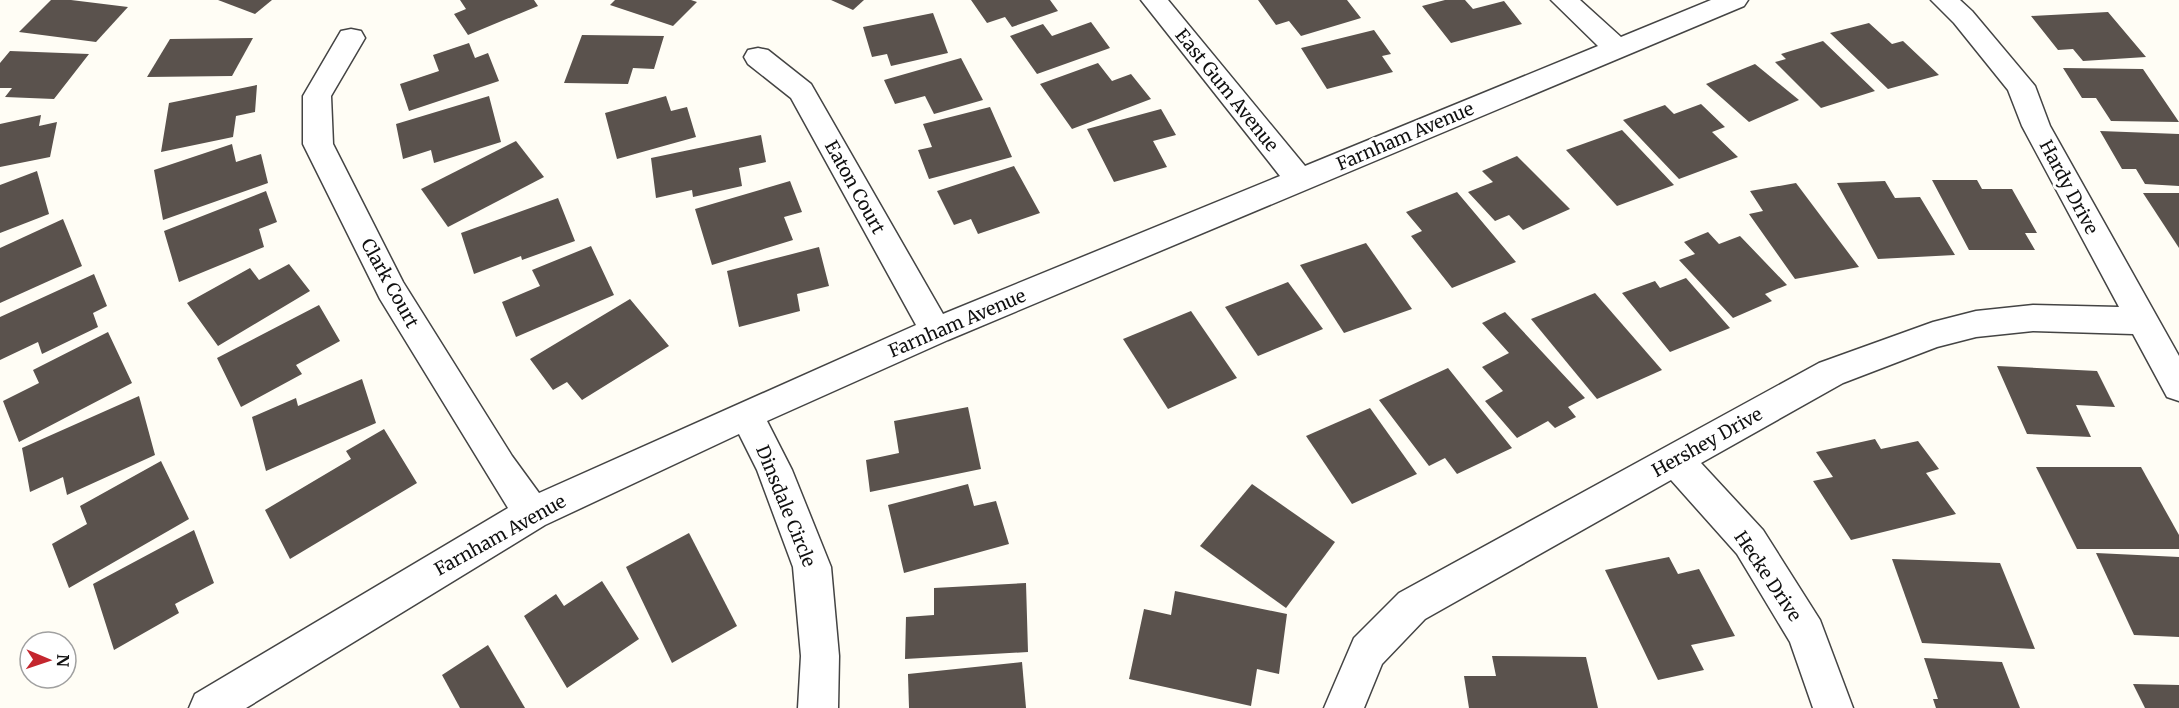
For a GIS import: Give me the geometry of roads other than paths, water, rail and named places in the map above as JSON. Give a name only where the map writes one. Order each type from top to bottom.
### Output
[{"type":"street","name":"East Gum Avenue","points":[[1154,0],[1300,180]]},
{"type":"street","points":[[1564,0],[1617,48]]},
{"type":"street","name":"Farnham Avenue","points":[[208,708],[532,513],[747,414],[936,331],[1735,0]]},
{"type":"street","name":"Hardy Drive","points":[[1944,0],[1963,17],[2021,86],[2037,126],[2179,387]]},
{"type":"street","name":"Clark Court","points":[[351,38],[317,96],[318,144],[391,290],[500,467],[532,513]]},
{"type":"street","name":"Eaton Court","points":[[758,57],[801,91],[936,331]]},
{"type":"street","name":"Hershey Drive","points":[[1344,708],[1368,651],[1412,606],[1831,373],[1933,335],[1976,324],[2033,318],[2143,321]]},
{"type":"street","name":"Dinsdale Circle","points":[[747,414],[774,470],[812,567],[820,656],[818,708]]},
{"type":"street","name":"Hecke Drive","points":[[1675,460],[1750,542],[1806,633],[1833,708]]}]
